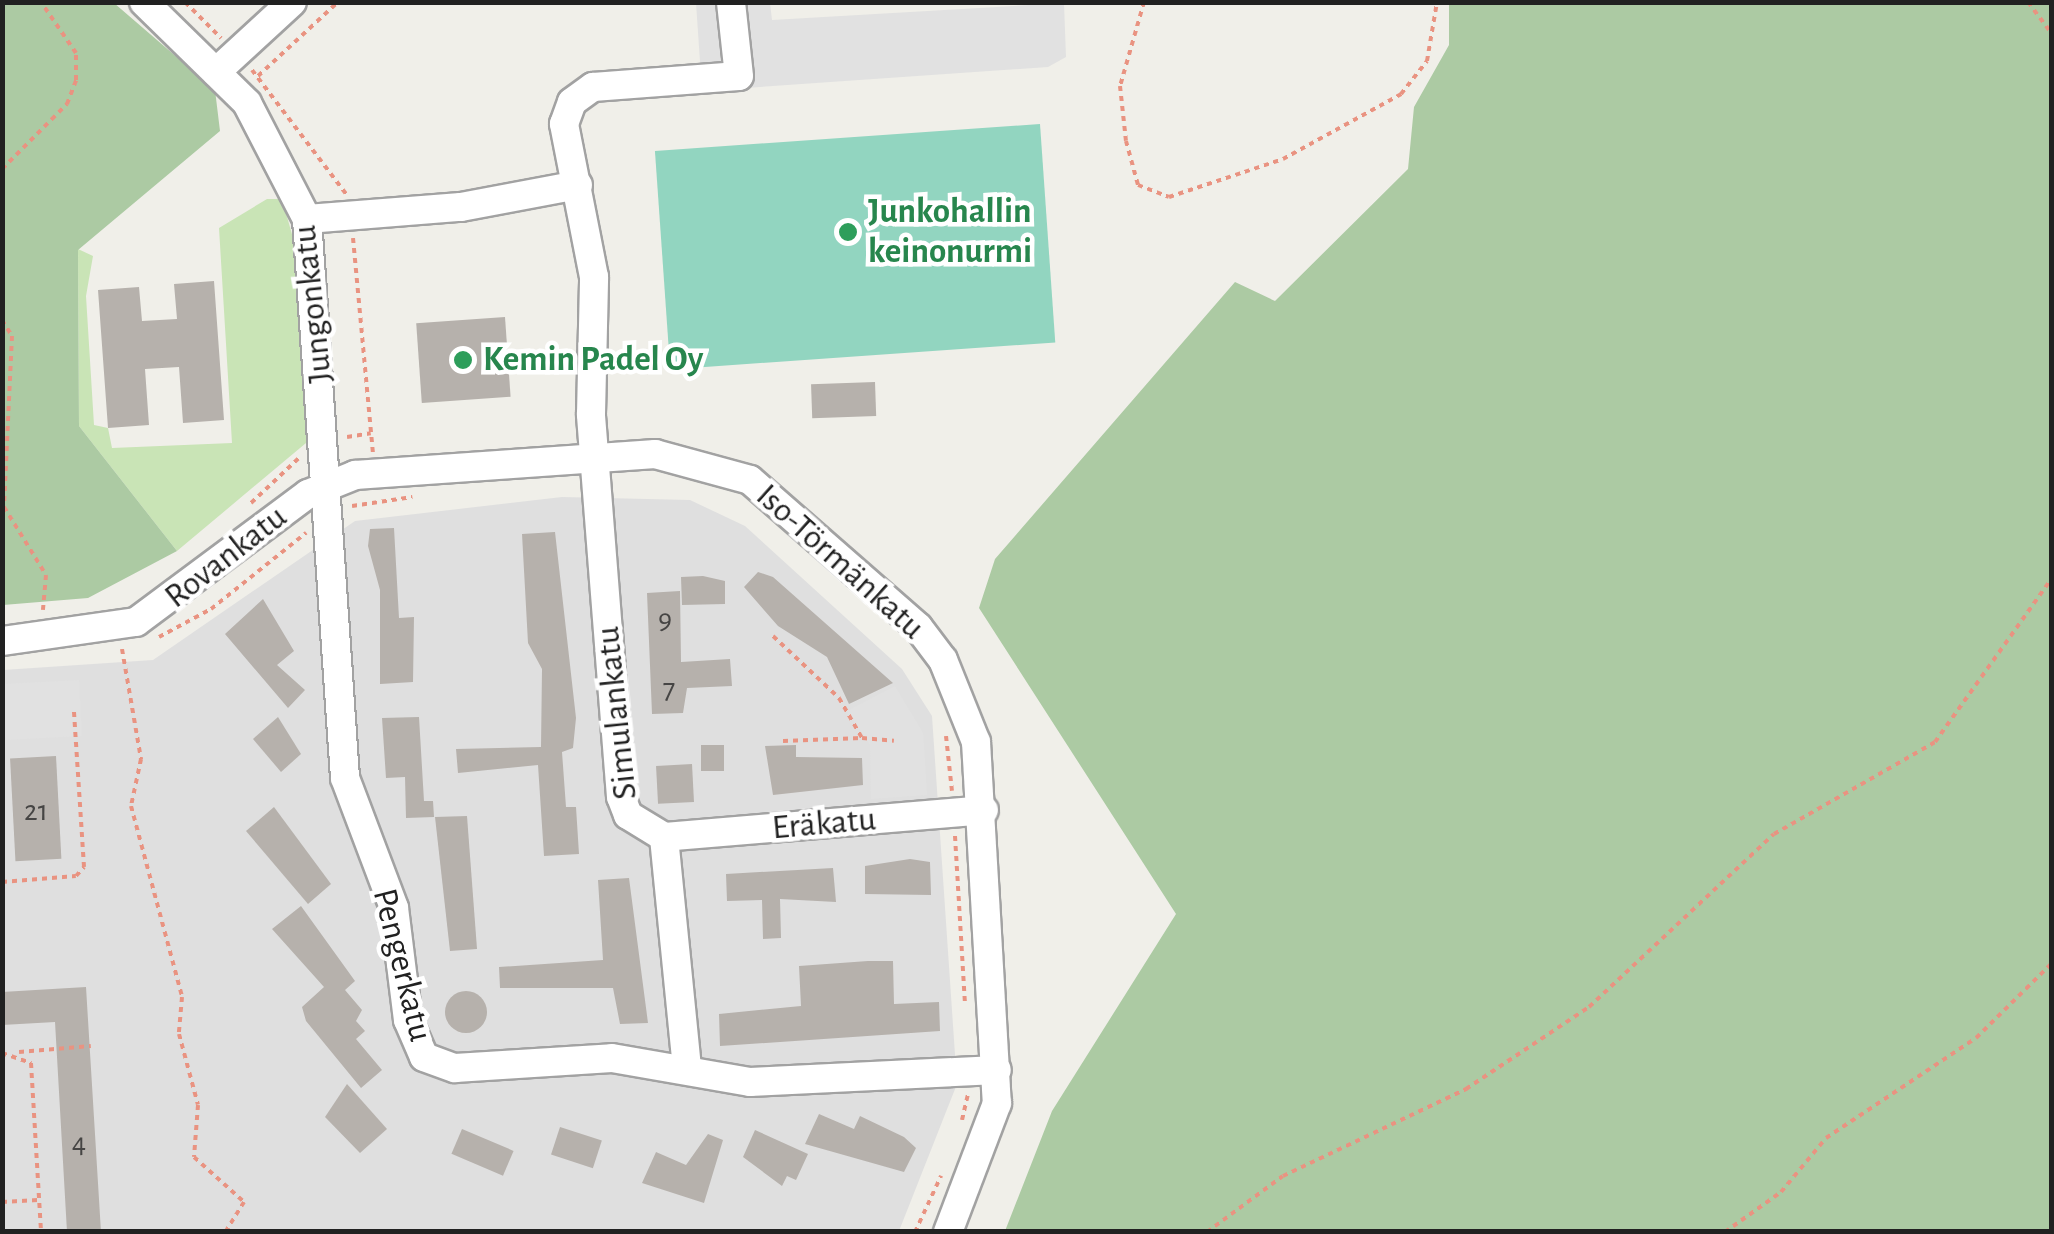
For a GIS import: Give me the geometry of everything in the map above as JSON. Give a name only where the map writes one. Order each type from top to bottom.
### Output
[{"type":"street","name":"Jungonkatu","points":[[144,2],[216,72],[275,145],[307,219],[328,483]]},
{"type":"street","points":[[216,72],[292,2]]},
{"type":"street","name":"Simulankatu","points":[[688,1068],[664,837],[636,823],[621,797],[593,456],[594,277],[578,185],[564,138],[572,102],[593,87],[739,76],[731,2]]},
{"type":"street","points":[[307,219],[461,207],[578,185]]},
{"type":"street","name":"Iso-Törmänkatu","points":[[328,483],[593,456],[692,458],[750,480],[881,590],[943,660],[965,703],[984,810],[984,1152],[948,1232]]},
{"type":"street","name":"Pengerkatu","points":[[328,483],[348,797],[394,908],[420,1050],[455,1068],[612,1058],[688,1068],[750,1082],[982,1070]]},
{"type":"street","name":"Rovankatu","points":[[2,641],[136,622],[328,483]]},
{"type":"street","name":"Eräkatu","points":[[664,837],[984,810]]},
{"type":"path","points":[[2,169],[67,104],[76,80],[76,53],[41,2]]},
{"type":"path","points":[[258,76],[338,2]]},
{"type":"path","points":[[1144,2],[1120,86],[1126,141],[1138,185],[1168,198],[1283,160],[1402,94],[1427,61],[1437,2]]},
{"type":"path","points":[[2028,2],[2052,34]]},
{"type":"path","points":[[2,320],[12,336],[4,507],[46,574],[44,615]]},
{"type":"path","points":[[239,515],[326,440],[371,433]]},
{"type":"path","points":[[144,644],[211,609],[330,514],[416,497]]},
{"type":"path","points":[[1207,1232],[1283,1176],[1466,1089],[1589,1007],[1774,834],[1922,752],[2052,578]]},
{"type":"path","points":[[30,616],[60,614]]},
{"type":"path","points":[[773,636],[839,698],[862,738]]},
{"type":"path","points":[[112,652],[134,646]]},
{"type":"path","points":[[122,649],[141,759],[130,806],[182,997],[180,1034],[198,1105],[194,1157],[244,1202],[224,1232]]},
{"type":"path","points":[[2,882],[76,876],[84,867],[74,710]]},
{"type":"path","points":[[945,729],[965,1012]]},
{"type":"path","points":[[784,742],[862,738],[894,741]]},
{"type":"path","points":[[1725,1232],[1780,1192],[1826,1138],[1976,1038],[2052,963]]},
{"type":"path","points":[[2,1052],[91,1046]]},
{"type":"path","points":[[19,1052],[31,1063],[41,1232]]},
{"type":"path","points":[[956,1138],[982,1070]]},
{"type":"path","points":[[915,1232],[944,1169]]},
{"type":"path","points":[[2,1202],[39,1200]]},
{"type":"shaded area","points":[[696,3],[770,3],[772,20],[1064,3],[1066,57],[1048,67],[702,91]]},
{"type":"shaded area","points":[[562,497],[690,500],[745,526],[902,669],[932,716],[957,1084],[899,1231],[3,1232],[3,670],[153,660],[355,521]]},
{"type":"shaded area","points":[[79,680],[82,736],[6,740],[3,684]]},
{"type":"shaded area","points":[[895,686],[923,733],[927,795],[871,799],[870,745],[847,711]]},
{"type":"green space","points":[[3,3],[114,3],[215,90],[220,131],[78,250],[79,426],[177,551],[88,598],[3,605]]},
{"type":"green space","points":[[1449,3],[2051,3],[2051,1231],[1005,1231],[1052,1111],[1176,914],[979,608],[995,559],[1235,282],[1275,301],[1408,169],[1414,107],[1449,45]]},
{"type":"green space","points":[[1040,124],[1055,342],[670,369],[655,151]]},
{"type":"green space","points":[[267,199],[282,199],[297,252],[312,438],[177,551],[79,426],[78,249],[93,256],[86,296],[94,425],[108,428],[112,448],[232,443],[219,228]]},
{"type":"building","points":[[214,281],[224,420],[183,423],[179,367],[145,369],[149,425],[108,428],[98,290],[139,287],[142,321],[177,319],[174,284]]},
{"type":"building","name":"Kemin Padel Oy","points":[[505,317],[511,397],[422,403],[416,323]]},
{"type":"building","points":[[875,382],[876,416],[812,418],[811,384]]},
{"type":"building","points":[[394,528],[399,618],[414,617],[413,682],[380,684],[380,590],[368,546],[370,529]]},
{"type":"building","points":[[555,532],[576,718],[573,748],[562,752],[566,807],[576,807],[579,854],[544,856],[538,765],[458,773],[456,749],[541,747],[542,669],[528,643],[522,534]]},
{"type":"building","points":[[758,572],[773,577],[893,683],[849,704],[827,657],[778,626],[744,587]]},
{"type":"building","points":[[681,577],[725,581],[725,604],[682,605]]},
{"type":"building","points":[[680,591],[681,662],[730,659],[732,686],[687,688],[683,713],[652,714],[647,593]]},
{"type":"building","points":[[263,599],[294,651],[277,665],[305,690],[288,708],[225,634]]},
{"type":"building","points":[[278,717],[301,754],[281,772],[253,739]]},
{"type":"building","points":[[419,717],[424,801],[433,801],[434,817],[406,818],[405,777],[386,778],[382,718]]},
{"type":"building","points":[[701,745],[724,745],[724,771],[701,771]]},
{"type":"building","points":[[796,745],[796,757],[862,758],[863,785],[773,795],[765,746]]},
{"type":"building","points":[[56,756],[61,859],[15,861],[10,758]]},
{"type":"building","points":[[692,764],[694,802],[658,804],[656,766]]},
{"type":"building","points":[[274,807],[331,884],[308,904],[246,831]]},
{"type":"building","points":[[467,816],[477,949],[450,951],[435,817]]},
{"type":"building","points":[[910,859],[930,862],[931,895],[865,894],[865,866]]},
{"type":"building","points":[[833,868],[836,902],[780,899],[781,938],[763,939],[762,900],[727,901],[726,874]]},
{"type":"building","points":[[629,878],[648,1023],[620,1024],[613,988],[500,988],[499,967],[603,960],[598,880]]},
{"type":"building","points":[[301,906],[355,981],[345,990],[362,1010],[356,1021],[365,1031],[356,1039],[382,1070],[361,1088],[306,1021],[302,1007],[324,987],[272,929]]},
{"type":"building","points":[[893,961],[894,1004],[939,1002],[940,1031],[720,1046],[719,1014],[801,1006],[799,966]]},
{"type":"building","points":[[86,987],[101,1232],[67,1232],[55,1022],[2,1025],[2,992]]},
{"type":"building","points":[[466,991],[481,997],[487,1012],[481,1027],[466,1033],[451,1027],[445,1012],[451,997]]},
{"type":"building","points":[[347,1084],[387,1129],[360,1153],[325,1117]]},
{"type":"building","points":[[819,1114],[854,1129],[860,1116],[904,1137],[916,1148],[904,1172],[805,1144]]},
{"type":"building","points":[[560,1127],[602,1141],[593,1168],[551,1155]]},
{"type":"building","points":[[462,1129],[514,1151],[503,1176],[451,1154]]},
{"type":"building","points":[[755,1130],[808,1154],[796,1180],[787,1176],[782,1186],[743,1157]]},
{"type":"building","points":[[708,1134],[723,1140],[704,1203],[642,1183],[656,1152],[686,1165]]},
{"type":"place","name":"Junkohallin keinonurmi","points":[[848,232]]},
{"type":"place","name":"Kemin Padel Oy","points":[[463,360]]}]
